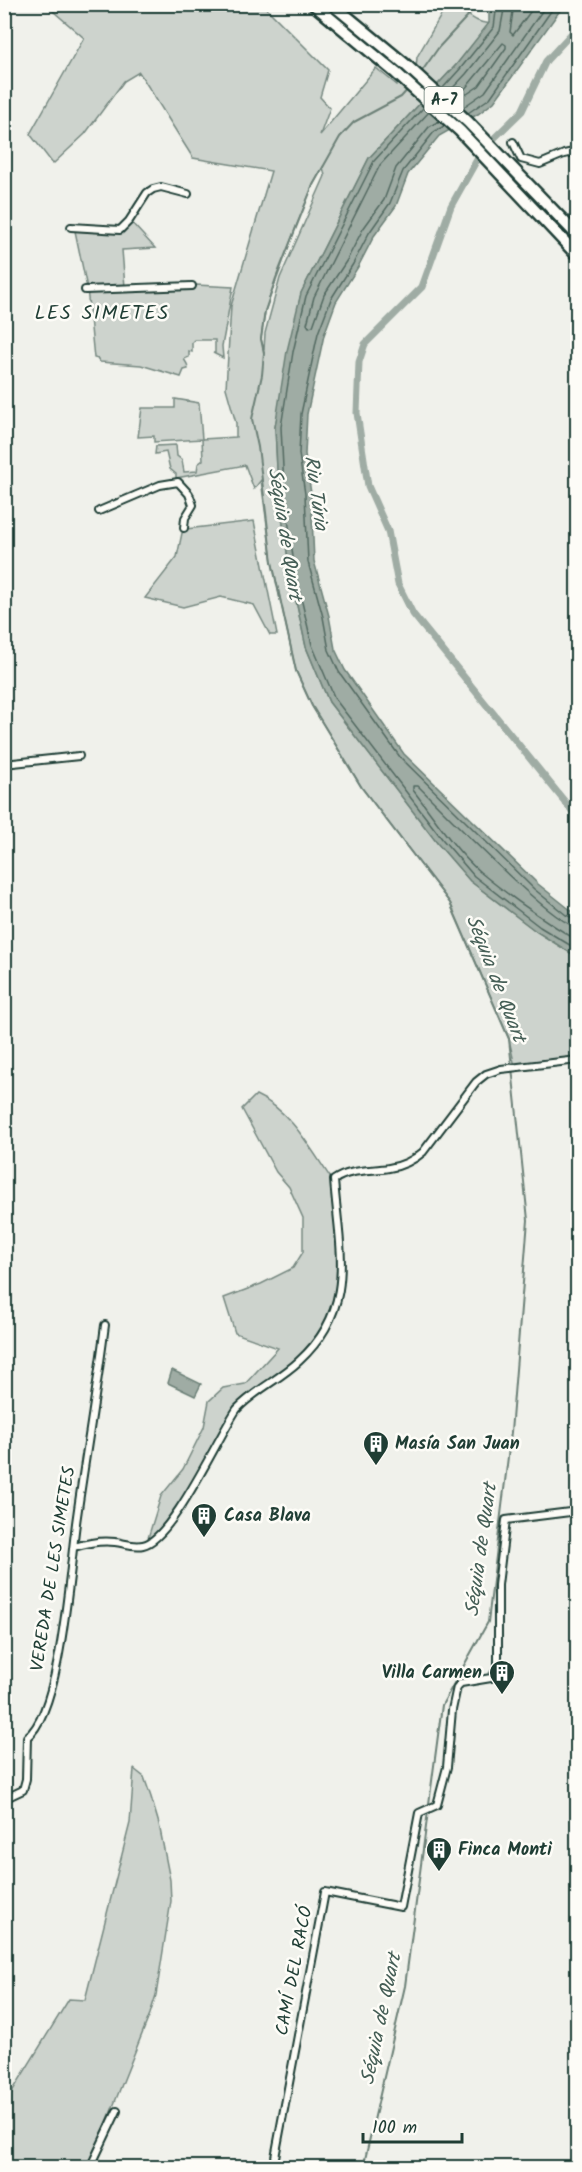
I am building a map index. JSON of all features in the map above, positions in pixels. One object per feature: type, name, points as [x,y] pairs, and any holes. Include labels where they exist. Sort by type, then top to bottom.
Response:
[{"type":"highway","name":"A-7","points":[[313,4],[347,24],[405,65],[468,122],[578,236]]},
{"type":"highway","name":"A-7","points":[[332,4],[347,24],[460,131],[578,256]]},
{"type":"street","points":[[513,142],[521,159],[540,164],[578,151]]},
{"type":"street","points":[[71,227],[120,230],[153,189],[161,187],[188,194]]},
{"type":"street","points":[[85,290],[192,286]]},
{"type":"street","points":[[99,511],[160,485],[178,482],[189,494],[193,505],[184,518],[184,528]]},
{"type":"street","points":[[4,764],[79,756]]},
{"type":"street","points":[[74,1547],[101,1541],[145,1545],[156,1538],[168,1525],[212,1455],[237,1409],[247,1399],[297,1363],[313,1347],[326,1328],[335,1308],[341,1280],[342,1263],[334,1180],[343,1173],[393,1168],[415,1159],[423,1152],[476,1082],[486,1074],[501,1069],[578,1060]]},
{"type":"street","name":"VEREDA DE LES SIMETES","points":[[4,1799],[23,1790],[26,1779],[27,1737],[34,1732],[43,1711],[62,1644],[105,1326]]},
{"type":"street","name":"CAMÍ DEL RACÓ","points":[[273,2168],[325,1892],[401,1906],[419,1813],[437,1805],[447,1767],[452,1710],[457,1687],[461,1683],[491,1678],[498,1669],[498,1585],[506,1520],[578,1511]]},
{"type":"street","points":[[90,2168],[117,2111]]},
{"type":"shaded area","points":[[46,5],[263,5],[328,70],[320,97],[330,108],[320,135],[376,68],[397,85],[416,69],[417,57],[447,5],[458,8],[478,21],[490,23],[456,65],[369,158],[301,293],[275,427],[278,489],[290,573],[306,647],[329,702],[438,844],[470,881],[537,932],[577,957],[577,1060],[515,1067],[509,1039],[450,903],[362,788],[312,706],[296,671],[272,562],[261,480],[254,489],[245,465],[176,478],[176,474],[170,469],[166,452],[155,454],[156,446],[176,445],[177,456],[182,460],[184,472],[197,471],[198,464],[203,460],[202,439],[236,437],[236,423],[226,388],[231,306],[271,171],[193,158],[139,72],[124,81],[85,134],[53,164],[30,134],[84,38]],"holes":[[[323,167],[325,176],[280,278],[265,333],[264,350],[261,339],[265,311],[297,224]]]},
{"type":"shaded area","points":[[131,222],[155,248],[122,250],[125,287],[196,285],[233,287],[222,346],[223,358],[213,353],[215,353],[215,340],[195,340],[192,343],[192,352],[189,351],[189,357],[184,359],[188,369],[184,370],[181,377],[141,365],[100,362],[94,358],[87,288],[75,231],[122,233]]},
{"type":"shaded area","points":[[175,399],[199,403],[202,439],[154,442],[154,436],[138,437],[142,408],[175,408]]},
{"type":"shaded area","points":[[254,521],[277,635],[270,635],[254,605],[221,597],[183,607],[145,598],[177,557],[182,533],[186,529]]},
{"type":"shaded area","points":[[256,1095],[279,1110],[289,1120],[334,1180],[341,1280],[326,1328],[313,1347],[237,1409],[194,1484],[156,1537],[148,1538],[161,1496],[183,1469],[204,1427],[209,1401],[223,1388],[245,1384],[278,1348],[235,1333],[224,1298],[261,1284],[293,1268],[303,1252],[303,1218],[289,1187],[276,1172],[242,1109]]},
{"type":"shaded area","points":[[134,1769],[144,1777],[151,1797],[170,1880],[171,1901],[156,1995],[150,2014],[89,2167],[5,2167],[4,2110],[10,2095],[69,1999],[85,2000],[130,1823]]},
{"type":"water","points":[[492,5],[564,5],[494,102],[439,136],[408,174],[396,206],[374,236],[336,302],[324,335],[307,414],[305,454],[311,493],[314,561],[329,616],[335,649],[345,670],[404,754],[538,884],[577,915],[577,957],[537,932],[470,881],[438,844],[329,702],[306,647],[290,573],[278,489],[275,427],[287,351],[301,293],[369,158],[456,65],[489,23],[489,12]]},
{"type":"water","points":[[172,1370],[201,1384],[195,1396],[168,1383]]},
{"type":"waterway","name":"Séquia de Quart","points":[[420,74],[439,47],[476,7],[493,11]]},
{"type":"waterway","points":[[578,31],[570,35],[546,61],[522,111],[483,149],[451,206],[422,287],[365,344],[359,362],[357,413],[368,486],[388,531],[398,584],[413,614],[578,818]]},
{"type":"waterway","name":"Séquia de Quart","points":[[363,2168],[405,1986],[442,1705],[488,1622],[511,1432],[528,1220],[509,1039],[450,903],[362,788],[312,706],[296,671],[272,562],[258,447],[252,419],[262,375],[264,353],[261,339],[265,311],[313,185],[340,137],[354,122],[401,97],[409,88]]},
{"type":"place","name":"Masía San Juan","points":[[376,1467]]},
{"type":"place","name":"Casa Blava","points":[[204,1539]]},
{"type":"place","name":"Villa Carmen","points":[[502,1696]]},
{"type":"place","name":"Finca Monti","points":[[439,1873]]},
{"type":"district","name":"LES SIMETES","points":[[102,314]]},
{"type":"water label","name":"Riu Túria","points":[[315,493]]}]
